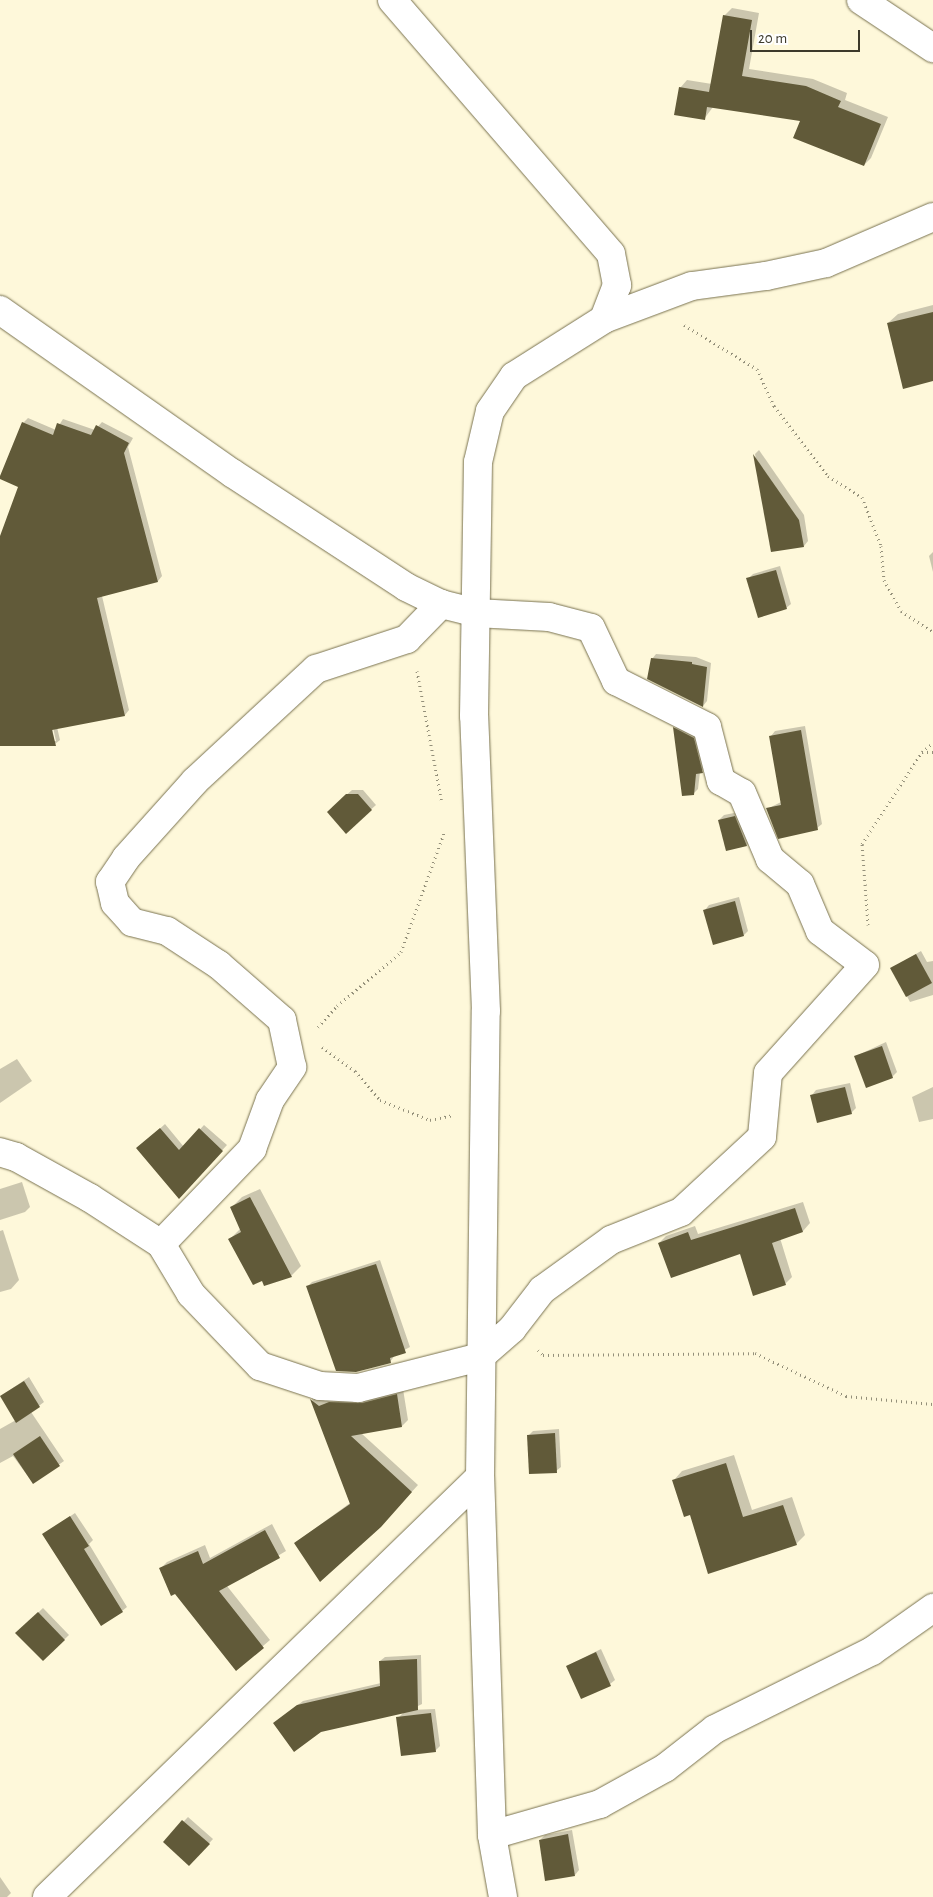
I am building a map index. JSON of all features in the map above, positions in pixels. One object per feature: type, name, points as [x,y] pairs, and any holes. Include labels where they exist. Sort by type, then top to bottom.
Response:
[{"type":"street","points":[[392,0],[611,254],[616,285],[604,319]]},
{"type":"street","points":[[861,0],[933,48]]},
{"type":"street","points":[[503,1897],[492,1835],[480,1478],[480,1357],[486,1011],[474,716],[478,462],[490,411],[514,376],[604,319],[645,302],[692,286],[766,276],[826,263],[933,217]]},
{"type":"street","points":[[0,310],[232,473],[406,587],[441,604],[476,613],[549,617],[591,628],[616,681],[707,727],[721,781],[742,792],[770,858],[800,884],[820,931],[865,965],[768,1073],[762,1137],[681,1212],[611,1240],[542,1290],[512,1329],[480,1357],[358,1388],[320,1386],[260,1366],[191,1294],[162,1244],[90,1198],[16,1157],[0,1152]]},
{"type":"street","points":[[162,1244],[252,1149],[270,1100],[292,1068],[282,1020],[218,965],[167,931],[132,922],[114,903],[110,882],[126,858],[195,780],[316,669],[407,639],[441,604]]},
{"type":"street","points":[[47,1897],[480,1478]]},
{"type":"street","points":[[492,1835],[600,1804],[665,1768],[715,1729],[872,1651],[933,1608]]},
{"type":"path","points":[[645,302],[757,368],[774,406],[828,476],[862,496],[881,546],[884,580],[901,611],[933,632]]},
{"type":"path","points":[[407,639],[420,679],[443,808]]},
{"type":"path","points":[[865,965],[869,914],[862,844],[922,752],[933,743]]},
{"type":"path","points":[[922,752],[933,752]]},
{"type":"path","points":[[309,1038],[337,1006],[401,952],[446,827]]},
{"type":"path","points":[[282,1020],[355,1071],[380,1100],[430,1120],[485,1107]]},
{"type":"path","points":[[512,1329],[544,1355],[755,1353],[846,1396],[933,1404]]},
{"type":"building","points":[[723,15],[752,20],[742,76],[806,86],[841,101],[838,107],[881,124],[864,166],[793,138],[800,121],[707,107],[705,120],[674,115],[679,87],[709,92]]},
{"type":"building","points":[[933,312],[933,381],[903,389],[887,323]]},
{"type":"building","points":[[22,422],[53,435],[57,423],[91,435],[96,425],[129,443],[124,453],[158,582],[97,598],[125,716],[52,730],[56,746],[0,746],[0,536],[18,487],[0,479],[0,476]]},
{"type":"building","points":[[753,454],[799,520],[804,547],[771,552]]},
{"type":"building","points":[[776,570],[787,609],[758,618],[746,578]]},
{"type":"building","points":[[651,658],[692,662],[692,664],[707,667],[703,707],[647,679]]},
{"type":"building","points":[[673,727],[694,738],[703,773],[696,774],[694,795],[682,796]]},
{"type":"building","points":[[801,730],[818,830],[778,839],[766,808],[781,805],[769,736]]},
{"type":"building","points":[[346,794],[358,794],[372,810],[346,834],[327,812]]},
{"type":"building","points":[[735,816],[747,846],[726,851],[718,820]]},
{"type":"building","points":[[735,901],[744,936],[713,945],[703,910]]},
{"type":"building","points":[[916,954],[932,983],[906,997],[890,968]]},
{"type":"building","points":[[882,1046],[893,1078],[866,1088],[854,1056]]},
{"type":"building","points":[[845,1087],[852,1114],[817,1123],[810,1095]]},
{"type":"building","points":[[160,1128],[179,1150],[199,1128],[223,1151],[179,1199],[136,1148]]},
{"type":"building","points":[[250,1197],[292,1277],[264,1286],[262,1281],[253,1285],[228,1239],[241,1232],[230,1207]]},
{"type":"building","points":[[795,1208],[803,1232],[772,1243],[786,1285],[753,1296],[740,1254],[671,1278],[658,1243],[688,1232],[691,1240]]},
{"type":"building","points":[[376,1264],[406,1353],[390,1358],[391,1363],[356,1372],[336,1371],[306,1286]]},
{"type":"building","points":[[24,1381],[40,1407],[16,1423],[0,1396]]},
{"type":"building","points":[[397,1394],[402,1427],[351,1436],[412,1492],[381,1527],[320,1582],[294,1543],[350,1504],[310,1399],[319,1406],[329,1402],[362,1403]]},
{"type":"building","points":[[555,1433],[557,1473],[529,1474],[527,1435]]},
{"type":"building","points":[[40,1436],[60,1466],[33,1484],[13,1454]]},
{"type":"building","points":[[726,1463],[743,1517],[783,1505],[797,1545],[708,1574],[690,1515],[684,1517],[672,1480]]},
{"type":"building","points":[[70,1516],[89,1546],[84,1549],[123,1612],[101,1626],[42,1534]]},
{"type":"building","points":[[265,1530],[280,1558],[219,1591],[264,1648],[236,1671],[175,1594],[171,1596],[159,1568],[198,1551],[203,1564]]},
{"type":"building","points":[[38,1612],[65,1640],[43,1661],[15,1633]]},
{"type":"building","points":[[596,1652],[611,1686],[581,1699],[566,1666]]},
{"type":"building","points":[[417,1659],[418,1710],[321,1732],[294,1752],[273,1723],[297,1705],[380,1686],[379,1661]]},
{"type":"building","points":[[431,1713],[436,1752],[401,1756],[396,1717]]},
{"type":"building","points":[[182,1820],[210,1844],[189,1866],[163,1842]]},
{"type":"building","points":[[568,1834],[575,1876],[545,1881],[539,1840]]}]
